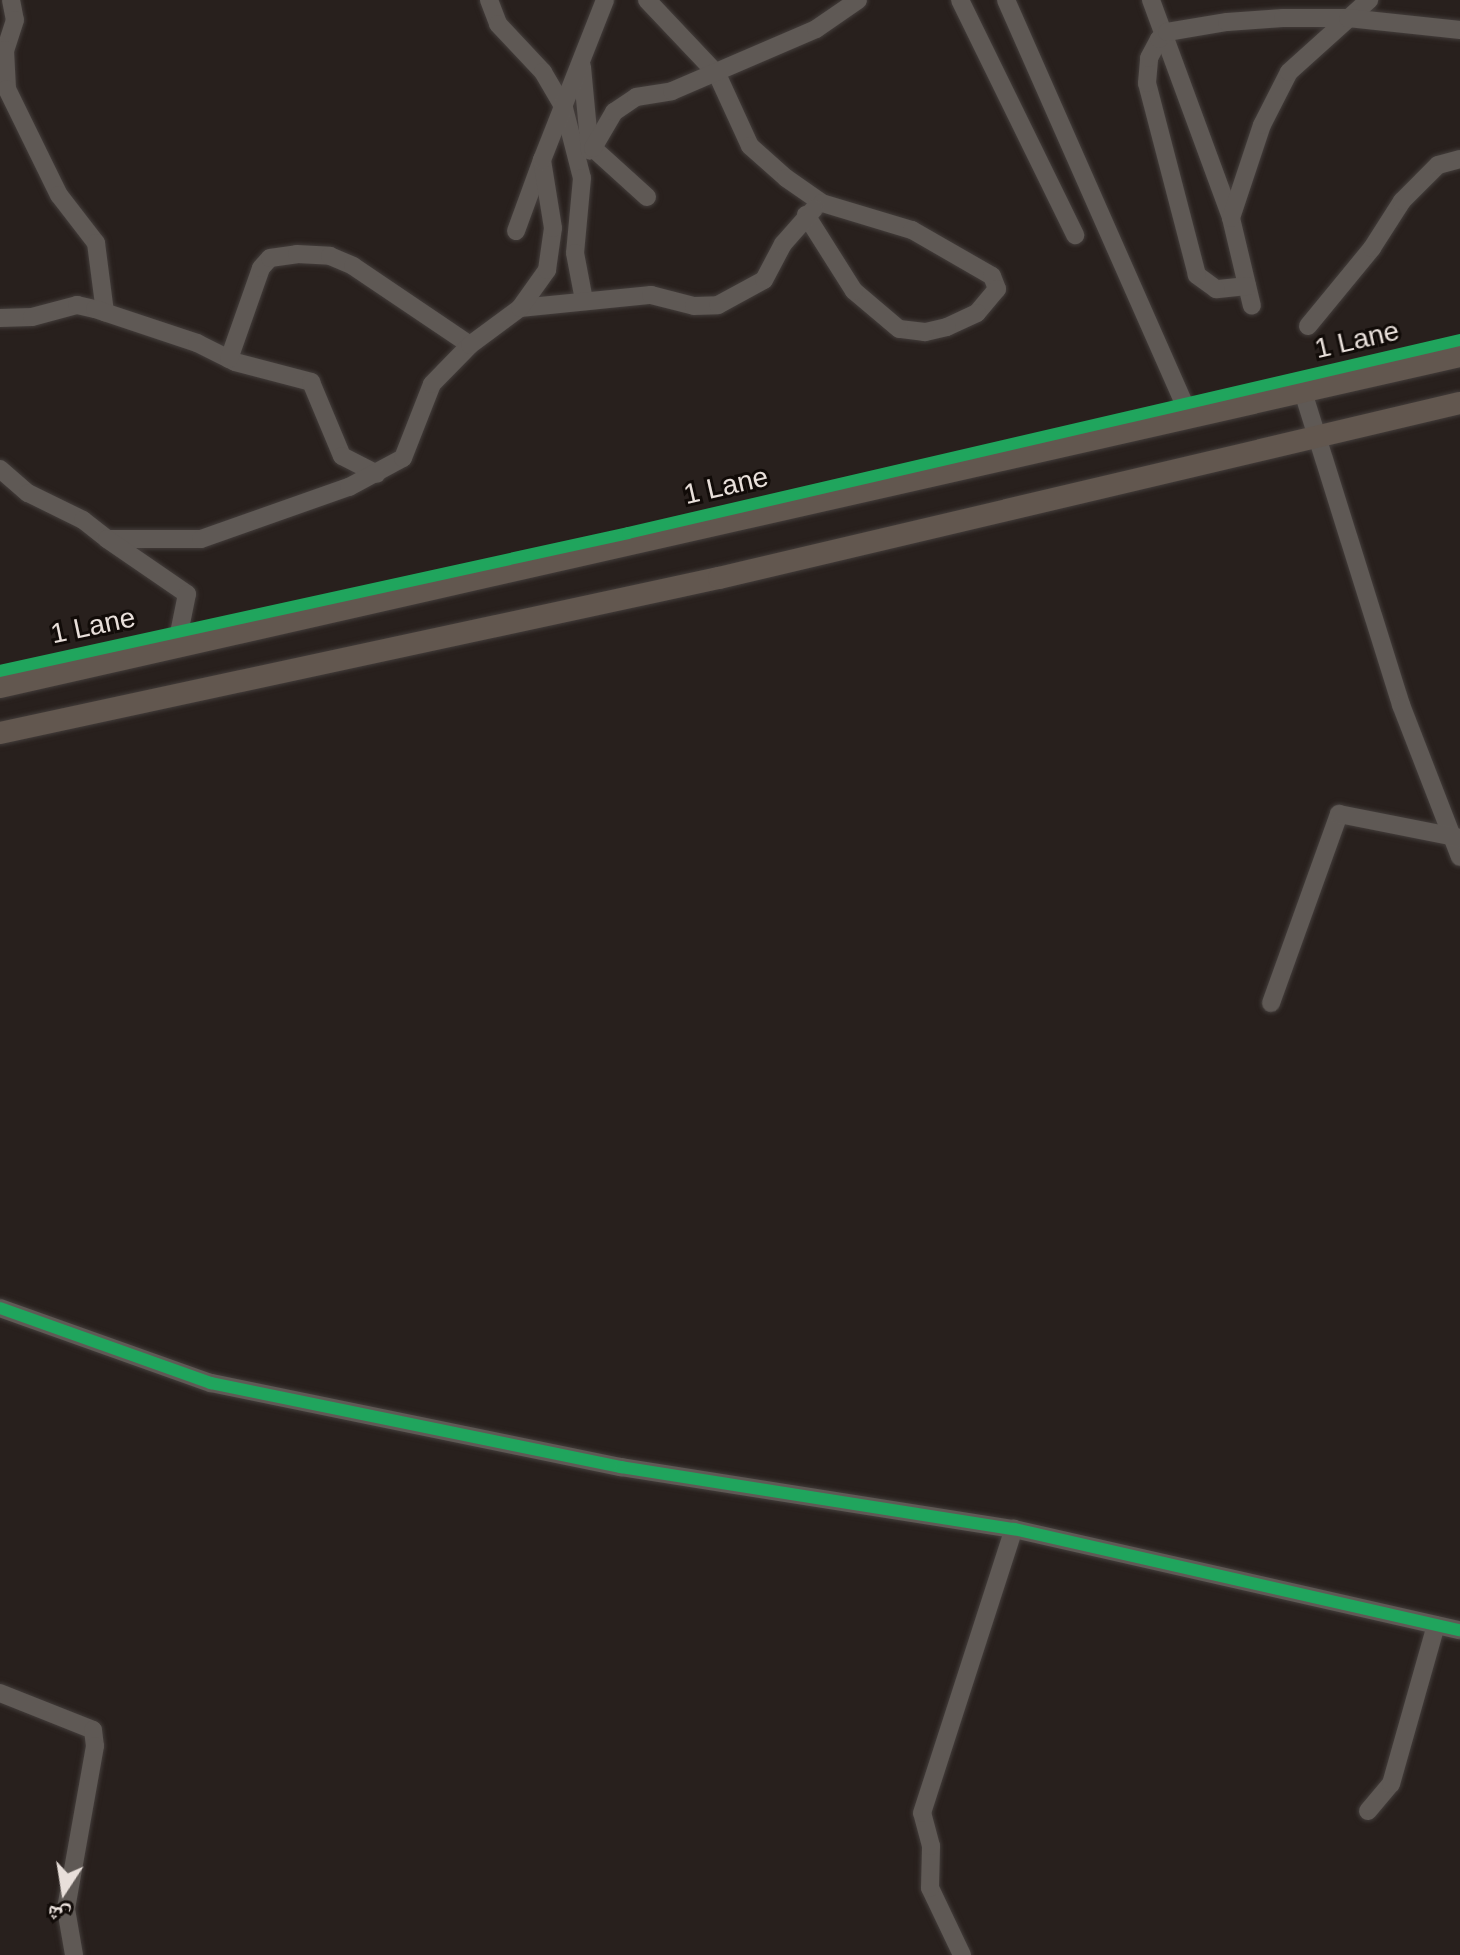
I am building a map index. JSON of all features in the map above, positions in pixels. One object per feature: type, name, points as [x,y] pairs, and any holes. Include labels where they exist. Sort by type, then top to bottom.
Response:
[{"type":"main road","points":[[0,687],[1460,356]]},
{"type":"main road","points":[[0,733],[719,578],[1460,403]]},
{"type":"street","points":[[11,0],[15,20],[4,64],[7,89],[59,195],[96,243],[105,312]]},
{"type":"street","points":[[489,0],[498,24],[543,72],[564,108],[568,137],[586,154],[647,197]]},
{"type":"street","points":[[516,231],[605,0]]},
{"type":"street","points":[[647,0],[717,74],[750,146],[822,203],[912,230],[992,276],[997,289],[977,313],[947,327],[925,332],[899,329],[848,283],[806,215]]},
{"type":"street","points":[[586,154],[614,112],[636,97],[672,91],[717,74],[816,29],[858,0]]},
{"type":"street","points":[[960,0],[1075,235]]},
{"type":"street","points":[[1006,0],[1190,417]]},
{"type":"street","points":[[1151,0],[1167,32],[1231,218],[1252,306]]},
{"type":"street","points":[[1231,218],[1262,125],[1289,72],[1369,0]]},
{"type":"street","points":[[1247,286],[1216,289],[1204,284],[1195,270],[1147,83],[1149,58],[1167,32],[1227,22],[1348,18],[1460,30]]},
{"type":"street","points":[[582,60],[586,154],[575,253],[584,300]]},
{"type":"street","points":[[1308,326],[1372,248],[1402,201],[1438,165],[1460,159]]},
{"type":"street","points":[[107,539],[201,539],[377,474],[403,458],[432,384],[470,345],[520,308],[553,255],[542,160]]},
{"type":"street","points":[[520,308],[651,295],[694,306],[718,305],[764,280],[806,215],[822,203]]},
{"type":"street","points":[[229,359],[261,268],[270,258],[292,254],[330,256],[353,266],[470,345]]},
{"type":"street","points":[[0,318],[32,317],[77,305],[105,312],[229,359],[311,382],[342,456],[377,474]]},
{"type":"street","points":[[1303,392],[1401,705],[1458,845]]},
{"type":"street","points":[[0,469],[28,493],[83,520],[187,594],[176,648]]},
{"type":"street","points":[[1271,1003],[1339,814],[1458,845]]},
{"type":"street","points":[[0,1308],[211,1383],[621,1467],[1014,1529],[1460,1630]]},
{"type":"street","points":[[962,1955],[930,1888],[931,1846],[922,1813],[1014,1529]]},
{"type":"street","points":[[1368,1811],[1391,1784],[1436,1625]]},
{"type":"street","points":[[0,1693],[93,1730],[90,1776],[66,1909],[74,1955]]},
{"type":"cycle path","name":"1 Lane","points":[[0,671],[628,533],[1460,340]]},
{"type":"cycle path","points":[[0,1308],[211,1383],[621,1467],[1014,1529],[1460,1630]]}]
